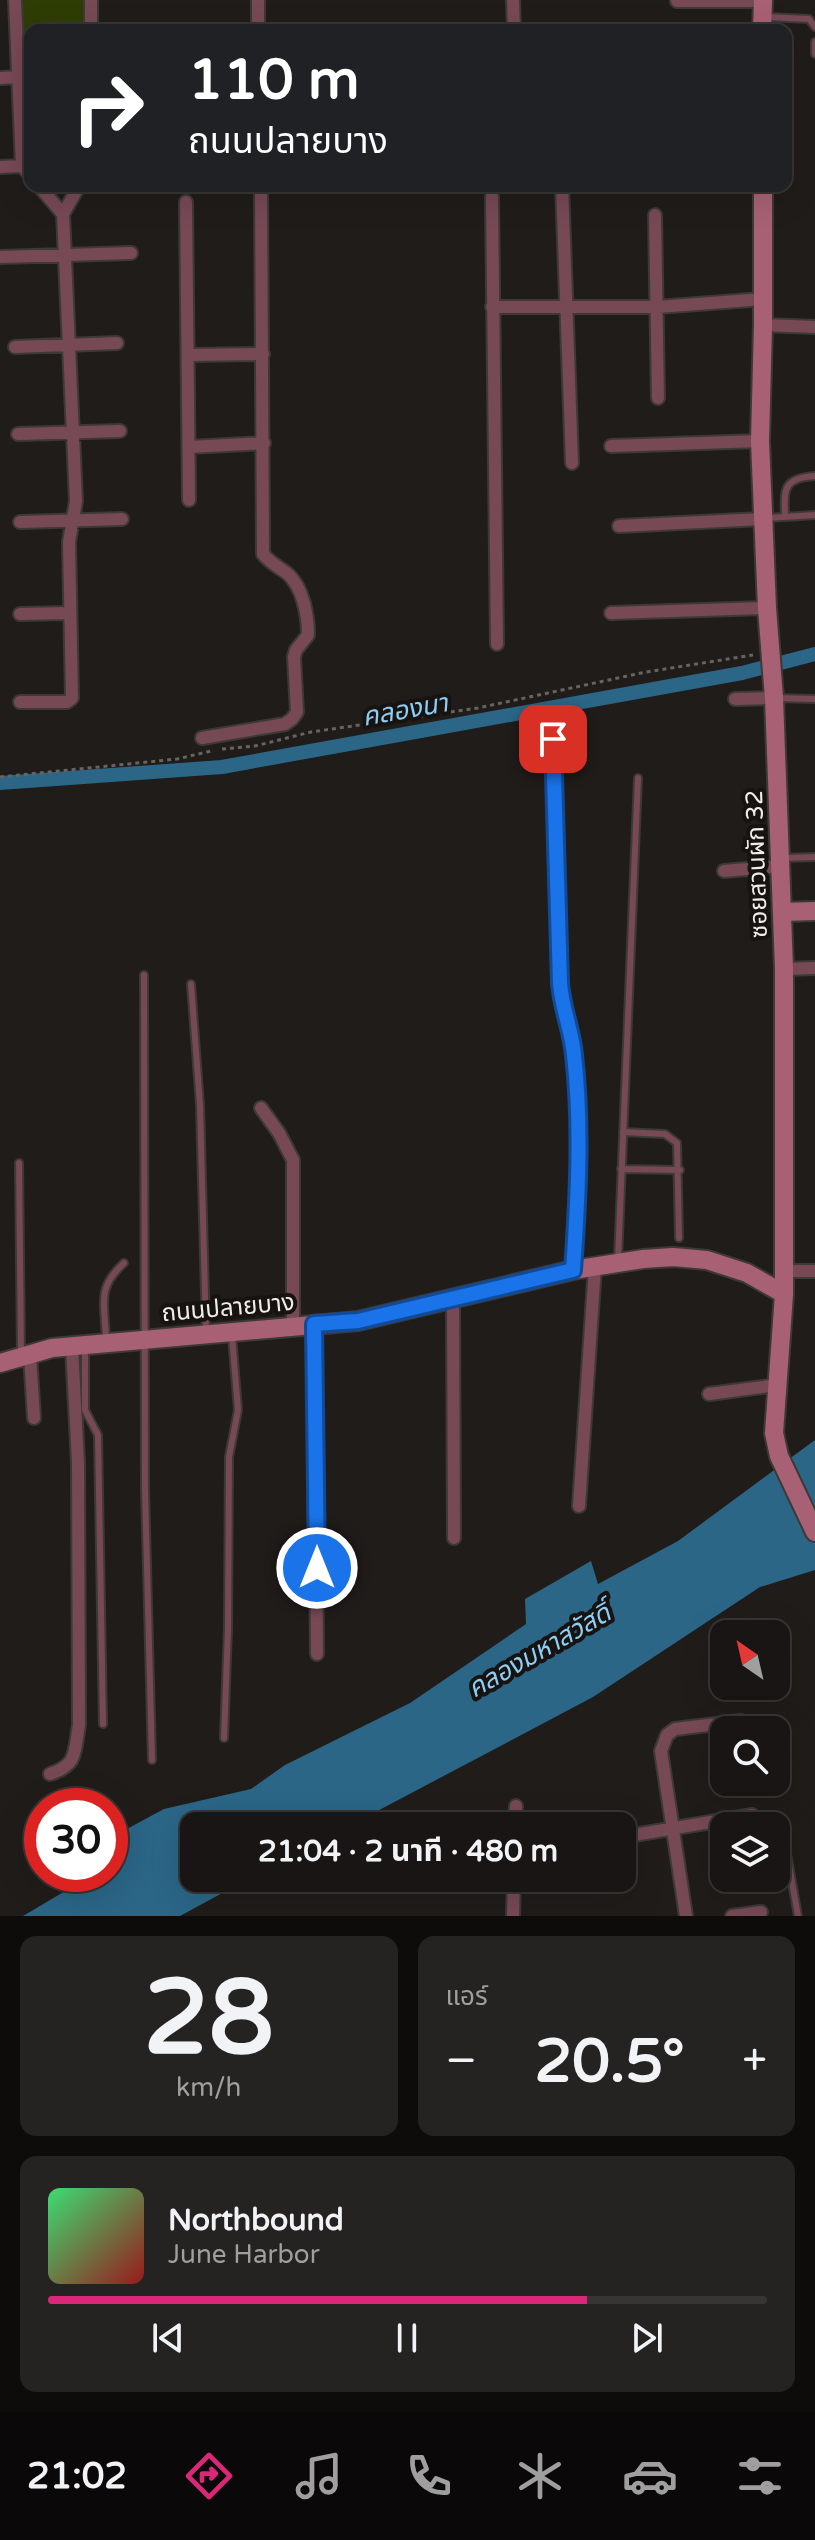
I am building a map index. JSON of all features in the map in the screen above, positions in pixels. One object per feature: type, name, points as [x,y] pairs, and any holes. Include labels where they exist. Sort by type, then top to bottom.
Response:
[{"type":"street","points":[[15,0],[24,148]]},
{"type":"street","points":[[91,0],[91,24]]},
{"type":"street","points":[[258,0],[258,24]]},
{"type":"street","points":[[513,0],[514,24]]},
{"type":"street","points":[[677,1],[763,12]]},
{"type":"street","points":[[0,78],[18,77]]},
{"type":"street","points":[[0,167],[24,171]]},
{"type":"street","points":[[44,192],[63,214]]},
{"type":"street","points":[[20,702],[70,700],[69,542],[76,501],[63,214],[76,192]]},
{"type":"street","points":[[202,738],[285,724],[292,719],[297,712],[294,657],[308,635],[308,620],[299,590],[290,576],[263,554],[261,192]]},
{"type":"street","points":[[562,192],[572,463]]},
{"type":"street","name":"ซอยสวนผัก 32","points":[[763,192],[762,519],[767,608],[766,660],[774,698],[784,969],[784,1294],[774,1433],[779,1456],[815,1532]]},
{"type":"street","points":[[492,197],[497,644]]},
{"type":"street","points":[[186,202],[189,500]]},
{"type":"street","points":[[655,215],[658,398]]},
{"type":"street","points":[[0,257],[131,253]]},
{"type":"street","points":[[492,307],[658,307],[763,299]]},
{"type":"street","points":[[763,325],[815,327]]},
{"type":"street","points":[[15,347],[117,343]]},
{"type":"street","points":[[188,355],[263,354]]},
{"type":"street","points":[[18,434],[120,431]]},
{"type":"street","points":[[611,446],[760,441]]},
{"type":"street","points":[[189,447],[264,443]]},
{"type":"street","points":[[20,522],[122,519]]},
{"type":"street","points":[[619,526],[762,519]]},
{"type":"street","points":[[611,613],[767,608]]},
{"type":"street","points":[[20,614],[70,613]]},
{"type":"street","points":[[735,699],[774,698]]},
{"type":"street","points":[[553,739],[560,983],[562,1008],[574,1052],[577,1121],[579,1185],[573,1270]]},
{"type":"street","points":[[724,871],[782,862]]},
{"type":"street","points":[[783,912],[815,911]]},
{"type":"street","points":[[784,969],[815,968]]},
{"type":"street","points":[[261,1108],[293,1160],[293,1326]]},
{"type":"street","name":"ถนนปลายบาง","points":[[0,1363],[52,1348],[358,1321],[573,1270],[673,1257],[707,1260],[747,1273],[784,1294]]},
{"type":"street","points":[[579,1506],[595,1266]]},
{"type":"street","points":[[784,1271],[815,1271]]},
{"type":"street","points":[[453,1298],[454,1538]]},
{"type":"street","points":[[314,1324],[317,1654]]},
{"type":"street","points":[[50,1774],[65,1769],[73,1761],[79,1725],[79,1346]]},
{"type":"street","points":[[25,1356],[34,1418]]},
{"type":"street","points":[[709,1394],[777,1385]]},
{"type":"street","points":[[686,1916],[661,1751],[667,1735],[675,1729],[710,1725]]},
{"type":"street","points":[[516,1806],[516,1812]]},
{"type":"street","points":[[636,1835],[710,1821]]},
{"type":"street","points":[[513,1916],[514,1892]]},
{"type":"street","points":[[732,1916],[761,1912]]},
{"type":"lane","points":[[763,12],[809,19],[815,27]]},
{"type":"lane","points":[[815,42],[815,54]]},
{"type":"lane","points":[[785,517],[784,495],[788,485],[800,477],[815,476]]},
{"type":"lane","points":[[762,519],[815,515]]},
{"type":"lane","points":[[774,698],[815,699]]},
{"type":"lane","points":[[618,1263],[638,778]]},
{"type":"lane","points":[[782,862],[815,857]]},
{"type":"lane","points":[[144,975],[144,1340],[152,1760]]},
{"type":"lane","points":[[191,984],[200,1105],[206,1334]]},
{"type":"lane","points":[[623,1132],[665,1134],[677,1143],[680,1170],[679,1238]]},
{"type":"lane","points":[[19,1163],[25,1356]]},
{"type":"lane","points":[[621,1169],[680,1170]]},
{"type":"lane","points":[[106,1343],[104,1287],[110,1276],[124,1263]]},
{"type":"lane","points":[[224,1738],[229,1457],[238,1410],[232,1332]]},
{"type":"lane","points":[[79,1346],[85,1410],[98,1435],[103,1724]]},
{"type":"lane","points":[[790,1871],[798,1916]]},
{"type":"path","points":[[0,777],[177,759],[216,750],[255,746],[311,732],[461,708],[478,708],[646,672],[766,660]]},
{"type":"green space","points":[[15,0],[91,0],[91,24],[24,24],[24,168]]},
{"type":"water","name":"คลองมหาสวัสดิ์","points":[[815,1440],[815,1570],[760,1587],[593,1697],[375,1812],[180,1812],[180,1892],[224,1892],[180,1916],[23,1916],[64,1892],[128,1892],[128,1828],[164,1809],[251,1789],[285,1765],[410,1703],[526,1624],[525,1599],[591,1561],[598,1584],[678,1541]]},
{"type":"waterway","name":"คลองนา","points":[[0,783],[222,767],[742,673],[815,654]]},
{"type":"route","points":[[317,1568],[314,1324],[358,1321],[573,1270],[579,1185],[577,1121],[574,1052],[562,1008],[560,983],[553,739]]}]
